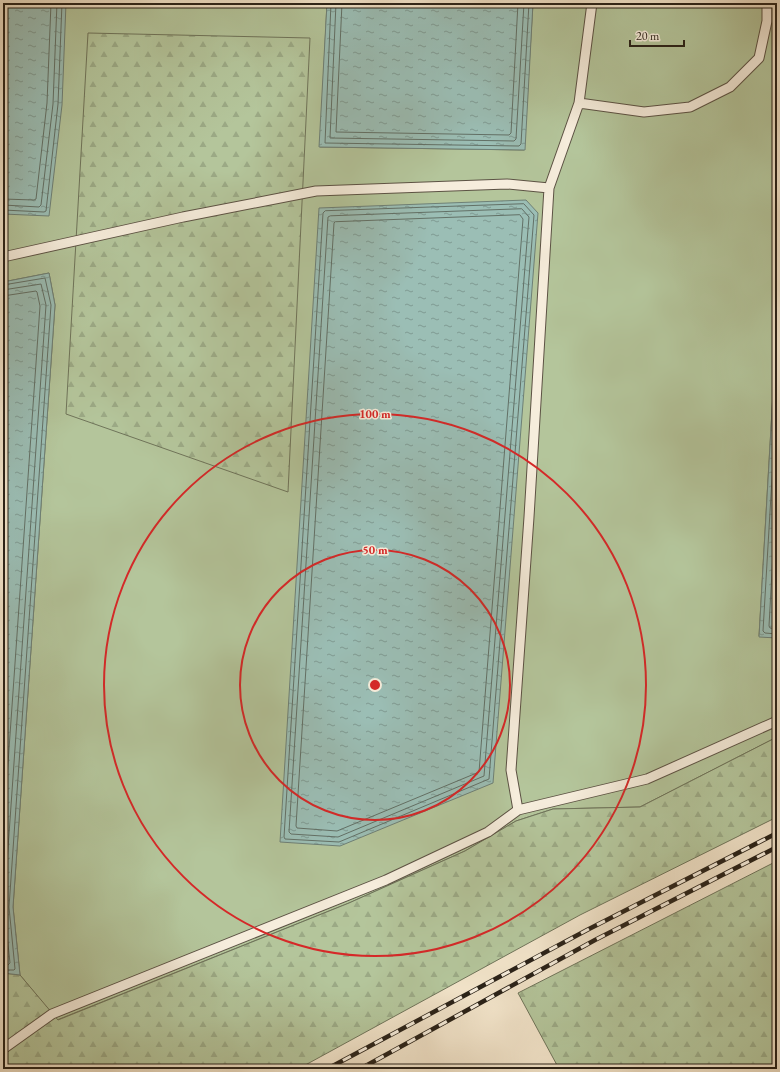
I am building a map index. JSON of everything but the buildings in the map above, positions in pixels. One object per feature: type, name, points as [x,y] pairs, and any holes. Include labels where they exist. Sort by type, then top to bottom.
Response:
[{"type":"lane","points":[[518,810],[511,770],[549,188],[579,103],[592,3]]},
{"type":"lane","points":[[579,103],[644,112],[690,107],[730,87],[759,58],[767,21],[767,3]]},
{"type":"lane","points":[[3,257],[183,217],[316,191],[507,184],[549,188]]},
{"type":"lane","points":[[3,1049],[52,1014],[386,880],[488,832],[518,810],[647,779],[777,720]]},
{"type":"green space","points":[[3,3],[327,3],[320,147],[524,150],[533,3],[777,3],[777,323],[759,636],[777,638],[777,737],[640,807],[553,809],[516,821],[465,851],[349,903],[57,1020],[20,975],[13,907],[55,305],[49,273],[3,282]]},
{"type":"green space","points":[[88,33],[310,38],[288,492],[66,414]]},
{"type":"green space","points":[[777,737],[777,817],[580,915],[298,1069],[3,1069],[3,973],[20,975],[58,1020],[349,903],[465,851],[516,821],[553,809],[640,807]]},
{"type":"green space","points":[[777,861],[777,1069],[556,1069],[558,1067],[518,993]]},
{"type":"water","points":[[3,3],[66,3],[62,105],[49,216],[3,214]]},
{"type":"water","points":[[327,3],[533,3],[525,150],[319,147]]},
{"type":"water","points":[[526,200],[538,213],[493,783],[340,846],[280,842],[319,208]]},
{"type":"water","points":[[49,273],[55,305],[13,907],[20,975],[3,973],[3,282]]},
{"type":"water","points":[[777,324],[777,638],[759,637]]},
{"type":"railway","points":[[327,1069],[587,930],[777,833]]},
{"type":"railway","points":[[360,1069],[595,940],[777,847]]}]
